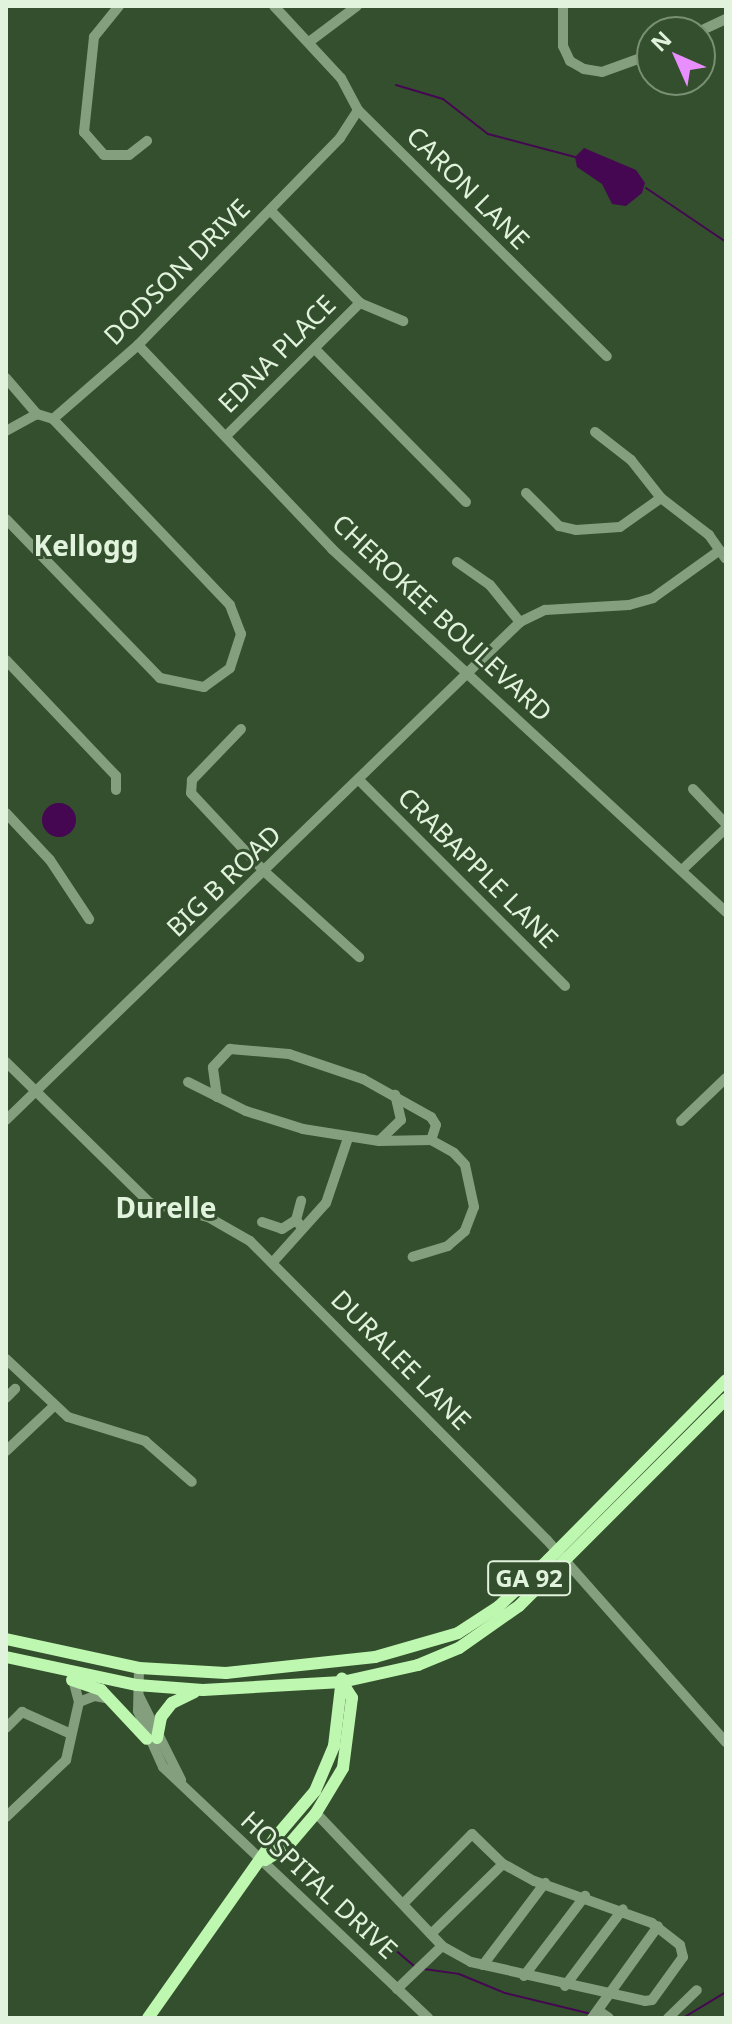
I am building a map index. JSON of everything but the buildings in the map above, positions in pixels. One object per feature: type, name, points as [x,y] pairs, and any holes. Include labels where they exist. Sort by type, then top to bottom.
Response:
[{"type":"main road","name":"GA 92","points":[[6,1657],[138,1691],[203,1690],[342,1682],[391,1674],[459,1648],[519,1606],[562,1555],[726,1380]]},
{"type":"main road","name":"GA 92","points":[[6,1639],[139,1668],[226,1673],[340,1663],[405,1650],[477,1623],[562,1555],[726,1399]]},
{"type":"main road","points":[[148,2018],[326,1772],[342,1682],[340,1663]]},
{"type":"main road","points":[[6,1665],[73,1680],[112,1699],[152,1738],[161,1717],[172,1703],[203,1690]]},
{"type":"main road","points":[[260,1863],[287,1847],[335,1785],[347,1754],[352,1698],[342,1682]]},
{"type":"street","points":[[119,6],[94,37],[84,132],[104,155],[139,152],[147,141]]},
{"type":"street","name":"CARON LANE","points":[[274,6],[341,78],[358,110],[607,356]]},
{"type":"street","points":[[309,42],[357,6]]},
{"type":"street","points":[[563,6],[563,46],[570,61],[584,69],[602,72],[636,60]]},
{"type":"street","name":"DODSON DRIVE","points":[[53,419],[138,345],[271,211],[342,136],[358,110]]},
{"type":"street","points":[[271,211],[360,303],[403,321]]},
{"type":"street","name":"EDNA PLACE","points":[[226,436],[360,303]]},
{"type":"street","name":"CHEROKEE BOULEVARD","points":[[138,345],[332,549],[683,869],[726,912]]},
{"type":"street","points":[[315,349],[466,502]]},
{"type":"street","points":[[6,378],[37,414],[53,419],[230,605],[240,623],[241,634],[230,668],[218,681],[193,688],[173,684],[144,665],[6,519]]},
{"type":"street","points":[[6,431],[37,414]]},
{"type":"street","points":[[457,562],[490,585],[520,622],[545,610],[629,605],[653,598],[723,554],[709,535],[661,498],[631,460],[595,432]]},
{"type":"street","points":[[526,493],[559,526],[576,530],[620,527],[661,498]]},
{"type":"street","name":"BIG B ROAD","points":[[6,1120],[360,781],[520,622]]},
{"type":"street","points":[[6,660],[116,776],[116,790]]},
{"type":"street","points":[[241,729],[192,780],[191,793],[265,872],[359,957]]},
{"type":"street","name":"CRABAPPLE LANE","points":[[360,781],[565,986]]},
{"type":"street","points":[[683,869],[726,826],[693,789]]},
{"type":"street","points":[[6,813],[50,860],[89,919]]},
{"type":"street","points":[[217,1097],[211,1076],[218,1058],[245,1046],[320,1062],[395,1095],[431,1117],[436,1125],[431,1140]]},
{"type":"street","name":"DURALEE LANE","points":[[6,1062],[150,1203],[228,1225],[271,1261],[562,1555],[726,1742]]},
{"type":"street","points":[[681,1121],[726,1078]]},
{"type":"street","points":[[188,1082],[275,1121],[348,1138],[431,1140],[465,1165],[474,1207],[465,1231],[448,1246],[413,1257]]},
{"type":"street","points":[[379,1141],[401,1120],[395,1095]]},
{"type":"street","points":[[271,1261],[304,1229],[333,1189],[348,1138]]},
{"type":"street","points":[[262,1222],[282,1229],[296,1220],[301,1201]]},
{"type":"street","points":[[296,1220],[304,1229]]},
{"type":"street","points":[[6,1359],[11,1368],[68,1417],[145,1441],[192,1482]]},
{"type":"street","points":[[6,1398],[15,1389]]},
{"type":"street","points":[[6,1451],[54,1406]]},
{"type":"street","name":"HOSPITAL DRIVE","points":[[139,1668],[138,1711],[163,1767],[182,1782],[260,1863],[428,2018]]},
{"type":"street","points":[[6,1817],[64,1764],[69,1733],[79,1702],[73,1680]]},
{"type":"street","points":[[79,1702],[95,1696],[112,1699]]},
{"type":"street","points":[[6,1728],[22,1712],[69,1733]]},
{"type":"street","points":[[316,1813],[442,1946],[483,1965],[607,1996],[652,2000],[684,1951],[658,1926],[623,1909],[545,1883],[503,1864],[472,1834],[403,1904]]},
{"type":"street","points":[[431,1934],[503,1864]]},
{"type":"street","points":[[483,1965],[545,1883]]},
{"type":"street","points":[[524,1976],[585,1896]]},
{"type":"street","points":[[565,1986],[623,1909]]},
{"type":"street","points":[[609,2018],[595,2014],[658,1926]]},
{"type":"street","points":[[397,1989],[442,1946]]},
{"type":"street","points":[[668,2018],[697,1990]]},
{"type":"shaded area","points":[[584,148],[636,170],[645,183],[642,193],[626,206],[612,204],[602,184],[577,167],[575,157]]},
{"type":"shaded area","points":[[59,803],[71,808],[76,820],[71,832],[59,837],[47,832],[42,820],[47,808]]},
{"type":"waterway","points":[[396,85],[443,99],[488,134],[575,157]]},
{"type":"waterway","points":[[646,188],[726,242]]},
{"type":"waterway","points":[[373,1931],[414,1966]]},
{"type":"waterway","points":[[424,1969],[459,1974],[505,1993],[591,2014]]},
{"type":"waterway","points":[[683,2018],[726,1992]]},
{"type":"district","name":"Kellogg","points":[[86,545]]},
{"type":"district","name":"Durelle","points":[[166,1207]]}]
